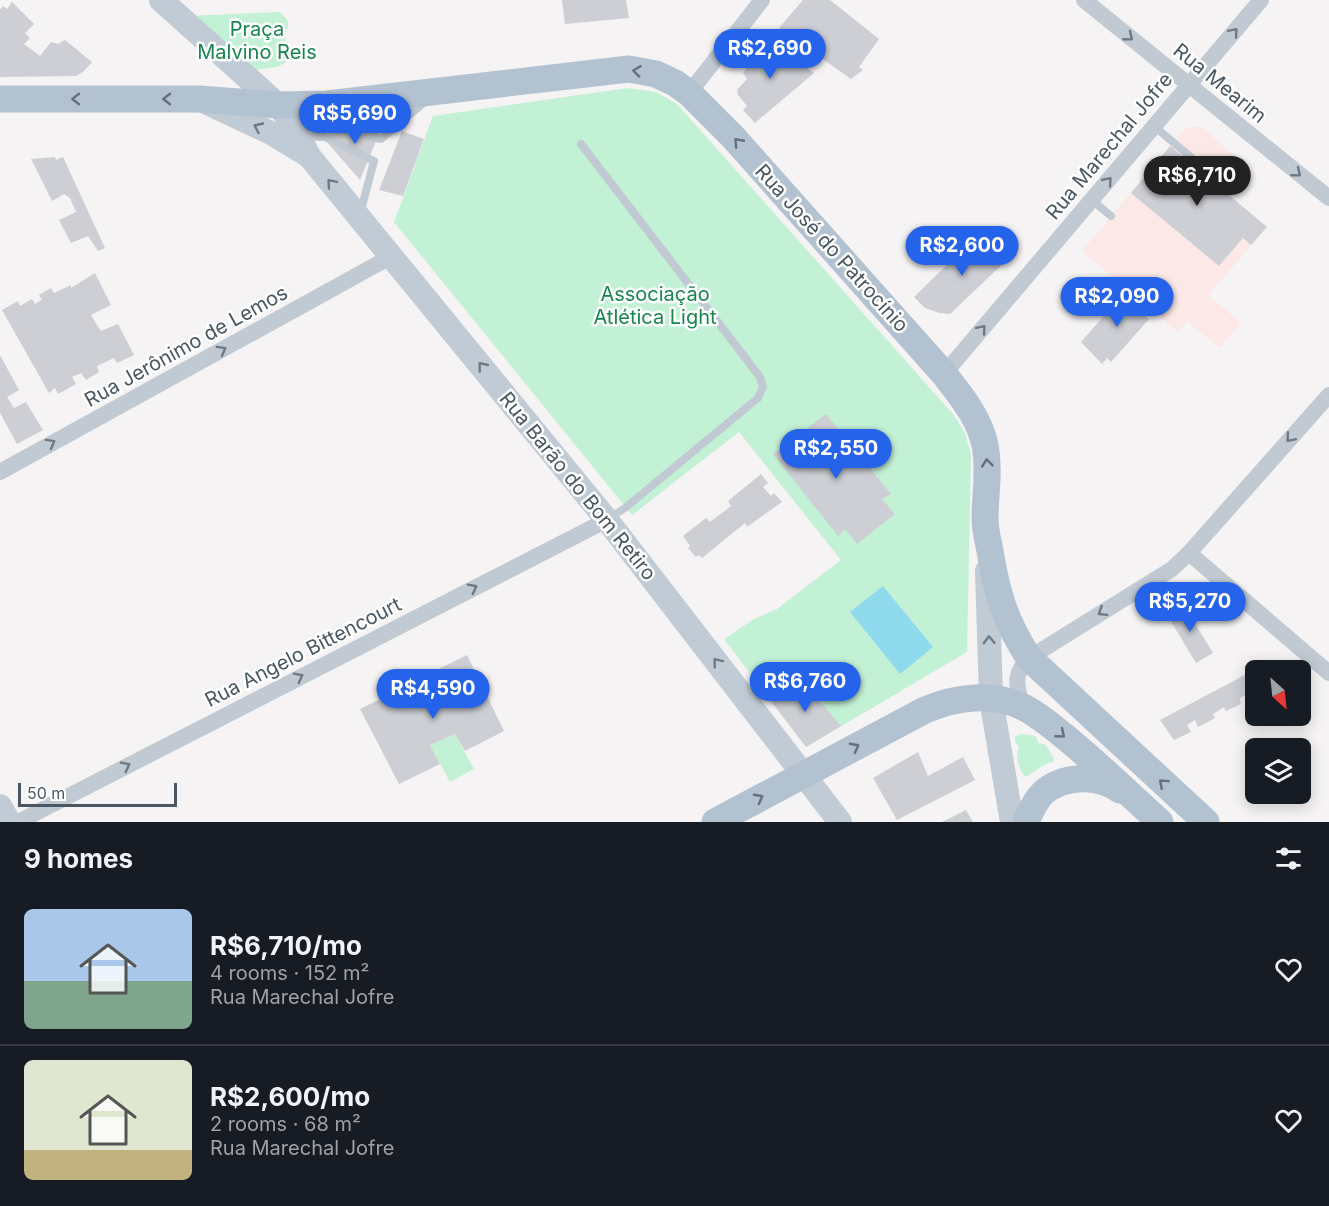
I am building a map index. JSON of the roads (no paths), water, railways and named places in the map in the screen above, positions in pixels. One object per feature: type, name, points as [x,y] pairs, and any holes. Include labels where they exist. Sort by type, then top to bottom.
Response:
[{"type":"main road","points":[[161,0],[278,105]]},
{"type":"main road","name":"Rua José do Patrocínio","points":[[278,105],[436,92],[629,69],[656,74],[689,93],[733,137],[944,374],[965,401],[978,424],[985,446],[988,476],[985,521],[992,699],[1012,822]]},
{"type":"main road","name":"Rua Barão do Bom Retiro","points":[[0,99],[199,99],[278,105],[304,146],[360,218],[607,520],[840,822]]},
{"type":"main road","name":"Rua Barão do Bom Retiro","points":[[199,99],[304,146]]},
{"type":"main road","points":[[985,521],[997,591],[1014,636],[1029,658],[1206,822]]},
{"type":"main road","points":[[715,822],[926,710],[941,703],[979,697],[1022,706],[1038,716],[1083,752],[1160,822]]},
{"type":"main road","points":[[1026,822],[1042,794],[1053,786],[1071,780],[1090,779],[1104,782],[1116,787],[1138,803]]},
{"type":"main road","points":[[0,806],[9,822]]},
{"type":"street","points":[[689,93],[762,0]]},
{"type":"street","name":"Rua Mearim","points":[[1084,0],[1329,198]]},
{"type":"street","name":"Rua Marechal Jofre","points":[[944,374],[1261,0]]},
{"type":"street","name":"Rua Jerônimo de Lemos","points":[[0,472],[392,256]]},
{"type":"street","points":[[1022,706],[1018,671],[1029,658],[1172,569],[1189,553],[1329,394]]},
{"type":"street","name":"Rua Angelo Bittencourt","points":[[18,822],[607,520]]},
{"type":"street","points":[[1189,553],[1329,673]]},
{"type":"lane","points":[[310,104],[324,126],[381,139],[436,92]]},
{"type":"lane","points":[[1154,126],[1227,188]]},
{"type":"lane","points":[[304,146],[325,137],[374,161],[360,218]]},
{"type":"lane","points":[[581,144],[760,377],[763,387],[758,398],[625,508],[607,520]]},
{"type":"lane","points":[[1092,200],[1111,216]]},
{"type":"water","points":[[883,586],[933,647],[900,674],[850,612]]},
{"type":"water","points":[[828,663],[843,683],[835,689],[829,682],[819,680],[815,674]]},
{"type":"park label","name":"Praça Malvino Reis","points":[[257,40]]},
{"type":"park label","name":"Associação Atlética Light","points":[[655,306]]}]
